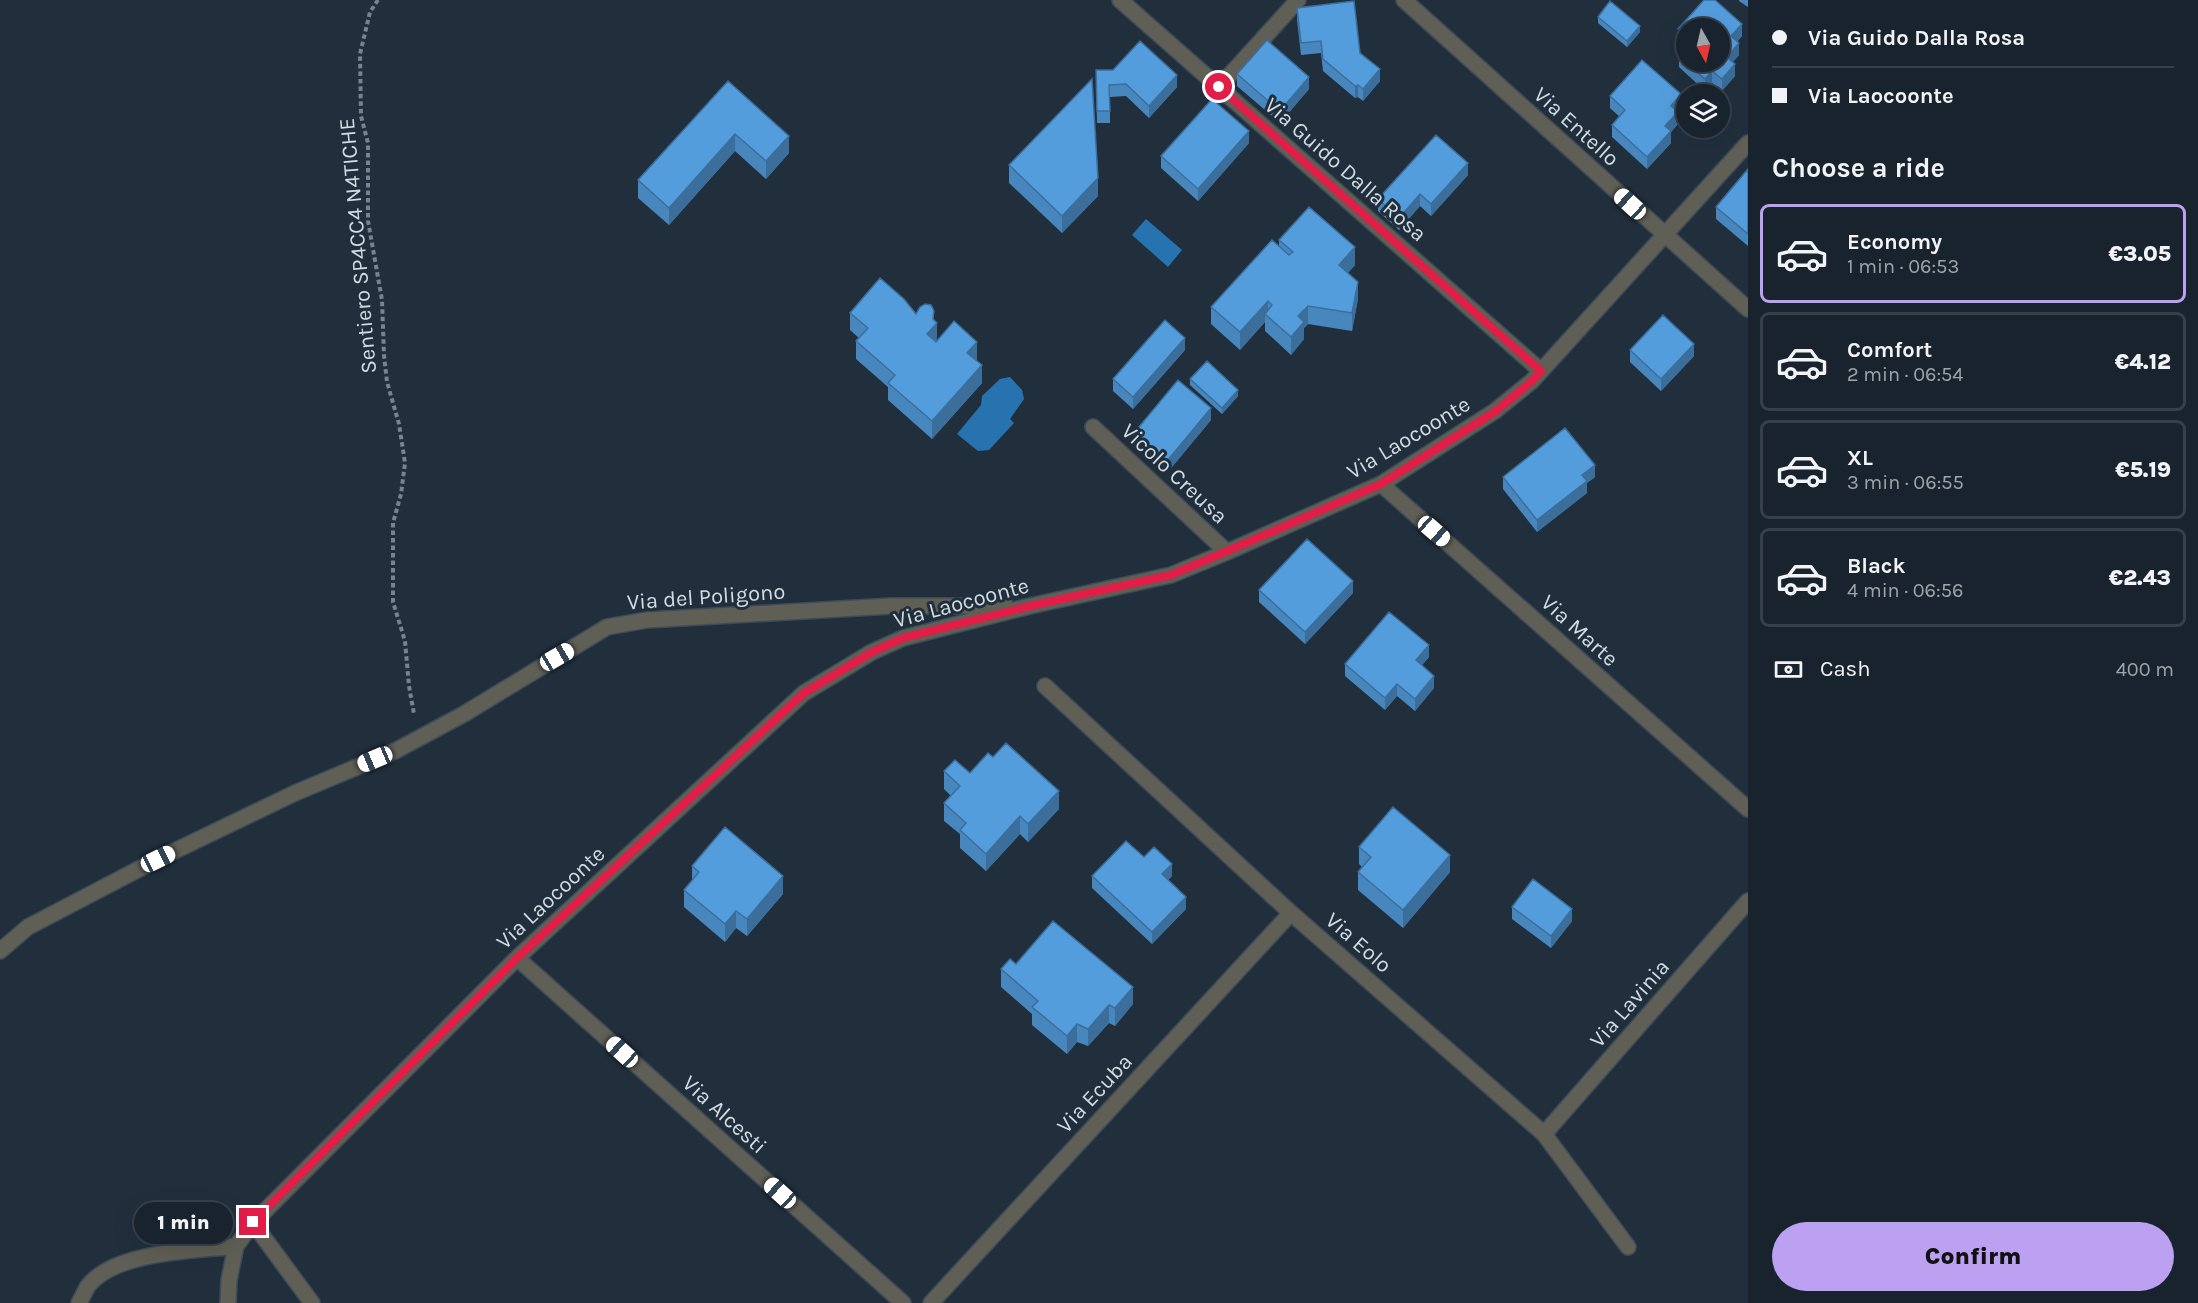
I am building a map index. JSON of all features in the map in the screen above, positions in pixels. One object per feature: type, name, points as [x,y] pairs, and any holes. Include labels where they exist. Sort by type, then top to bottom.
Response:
[{"type":"street","name":"Via Guido Dalla Rosa","points":[[1120,0],[1541,371]]},
{"type":"street","points":[[1219,87],[1298,0]]},
{"type":"street","name":"Via Entello","points":[[1404,0],[1748,309]]},
{"type":"street","name":"Via Laocoonte","points":[[236,1246],[253,1222],[517,958],[804,693],[872,652],[903,638],[1030,606],[1171,575],[1381,484],[1496,411],[1532,381],[1748,143]]},
{"type":"street","name":"Vicolo Creusa","points":[[1093,427],[1227,552]]},
{"type":"street","name":"Via Marte","points":[[1381,484],[1748,809]]},
{"type":"street","name":"Via del Poligono","points":[[0,951],[28,927],[158,859],[295,793],[395,751],[464,714],[607,627],[647,620],[891,606],[1030,606]]},
{"type":"street","name":"Via Eolo","points":[[1045,686],[1291,913],[1544,1134],[1628,1247]]},
{"type":"street","name":"Via Lavinia","points":[[1544,1134],[1748,901]]},
{"type":"street","name":"Via Ecuba","points":[[931,1303],[1291,913]]},
{"type":"street","name":"Via Alcesti","points":[[517,958],[903,1303]]},
{"type":"street","points":[[253,1222],[312,1303]]},
{"type":"street","points":[[80,1303],[89,1286],[103,1274],[111,1268],[136,1258],[236,1246],[229,1280],[228,1303]]},
{"type":"path","name":"Sentiero SP4CC4 N4TICHE","points":[[378,0],[370,12],[360,54],[361,116],[368,143],[368,221],[382,300],[386,373],[399,424],[405,463],[401,494],[393,523],[393,602],[405,641],[409,686],[419,738]]},
{"type":"water","points":[[1146,219],[1182,250],[1168,267],[1132,235]]},
{"type":"water","points":[[1010,377],[1022,390],[1024,399],[1010,419],[1014,423],[989,450],[978,451],[957,434],[981,405],[982,396],[1000,379]]},
{"type":"building","points":[[1704,0],[1715,0],[1742,24],[1731,36],[1739,43],[1730,54],[1730,18],[1688,18]]},
{"type":"building","points":[[1354,1],[1360,53],[1380,69],[1363,89],[1358,85],[1355,86],[1323,59],[1321,41],[1301,43],[1297,8]]},
{"type":"building","points":[[1610,1],[1640,26],[1627,41],[1598,17]]},
{"type":"building","points":[[1267,40],[1309,77],[1280,111],[1237,74]]},
{"type":"building","points":[[1140,41],[1177,75],[1149,106],[1126,84],[1109,85],[1110,111],[1097,111],[1096,70],[1113,70]]},
{"type":"building","points":[[1642,60],[1676,90],[1676,100],[1671,106],[1676,110],[1676,114],[1665,126],[1671,131],[1647,157],[1612,125],[1625,110],[1610,96]]},
{"type":"building","points":[[1730,60],[1735,64],[1730,70]]},
{"type":"building","points":[[1697,72],[1711,72],[1705,79]]},
{"type":"building","points":[[1713,72],[1728,72],[1722,79]]},
{"type":"building","points":[[1092,79],[1098,178],[1062,216],[1009,165]]},
{"type":"building","points":[[728,81],[789,136],[766,161],[735,134],[669,208],[638,180]]},
{"type":"building","points":[[1212,99],[1249,131],[1198,189],[1161,156]]},
{"type":"building","points":[[1436,135],[1468,163],[1431,204],[1420,194],[1399,218],[1378,199]]},
{"type":"building","points":[[1748,169],[1748,234],[1716,207]]},
{"type":"building","points":[[1309,207],[1355,247],[1339,265],[1358,282],[1352,313],[1308,306],[1298,316],[1304,322],[1291,337],[1265,314],[1272,305],[1268,301],[1240,332],[1211,307],[1272,240],[1289,255],[1293,252],[1279,240]]},
{"type":"building","points":[[880,278],[904,299],[916,314],[925,304],[931,305],[934,311],[933,319],[937,323],[927,334],[936,342],[954,321],[977,342],[967,353],[982,365],[932,421],[888,383],[895,375],[856,341],[868,328],[850,313]]},
{"type":"building","points":[[1663,315],[1694,344],[1661,379],[1630,350]]},
{"type":"building","points":[[1165,320],[1185,338],[1133,397],[1113,379]]},
{"type":"building","points":[[1207,361],[1238,390],[1222,408],[1190,379]]},
{"type":"building","points":[[1178,380],[1211,408],[1167,461],[1134,433]]},
{"type":"building","points":[[1565,428],[1595,465],[1582,475],[1587,481],[1537,520],[1503,477]]},
{"type":"building","points":[[1307,539],[1353,581],[1305,632],[1259,590]]},
{"type":"building","points":[[1389,612],[1429,645],[1416,660],[1434,676],[1415,699],[1397,684],[1385,698],[1345,664]]},
{"type":"building","points":[[1006,743],[1059,791],[1028,824],[1020,816],[986,854],[960,830],[966,823],[944,803],[960,786],[944,771],[955,760],[970,773],[988,753],[993,757]]},
{"type":"building","points":[[1393,807],[1450,855],[1403,910],[1358,872],[1371,857],[1359,847]]},
{"type":"building","points":[[725,827],[783,876],[747,919],[736,911],[725,924],[684,890],[699,872],[692,866]]},
{"type":"building","points":[[1126,841],[1144,857],[1154,847],[1172,864],[1162,874],[1186,897],[1152,932],[1092,876]]},
{"type":"building","points":[[1533,879],[1572,909],[1551,936],[1512,907]]},
{"type":"building","points":[[1053,921],[1133,987],[1115,1008],[1109,1005],[1088,1029],[1077,1024],[1067,1036],[1032,1007],[1038,1001],[1001,969],[1010,959],[1016,964]]},
{"type":"route","points":[[253,1222],[517,958],[804,693],[843,668],[903,638],[1030,606],[1171,575],[1246,543],[1381,484],[1496,411],[1541,371],[1219,87]]}]
